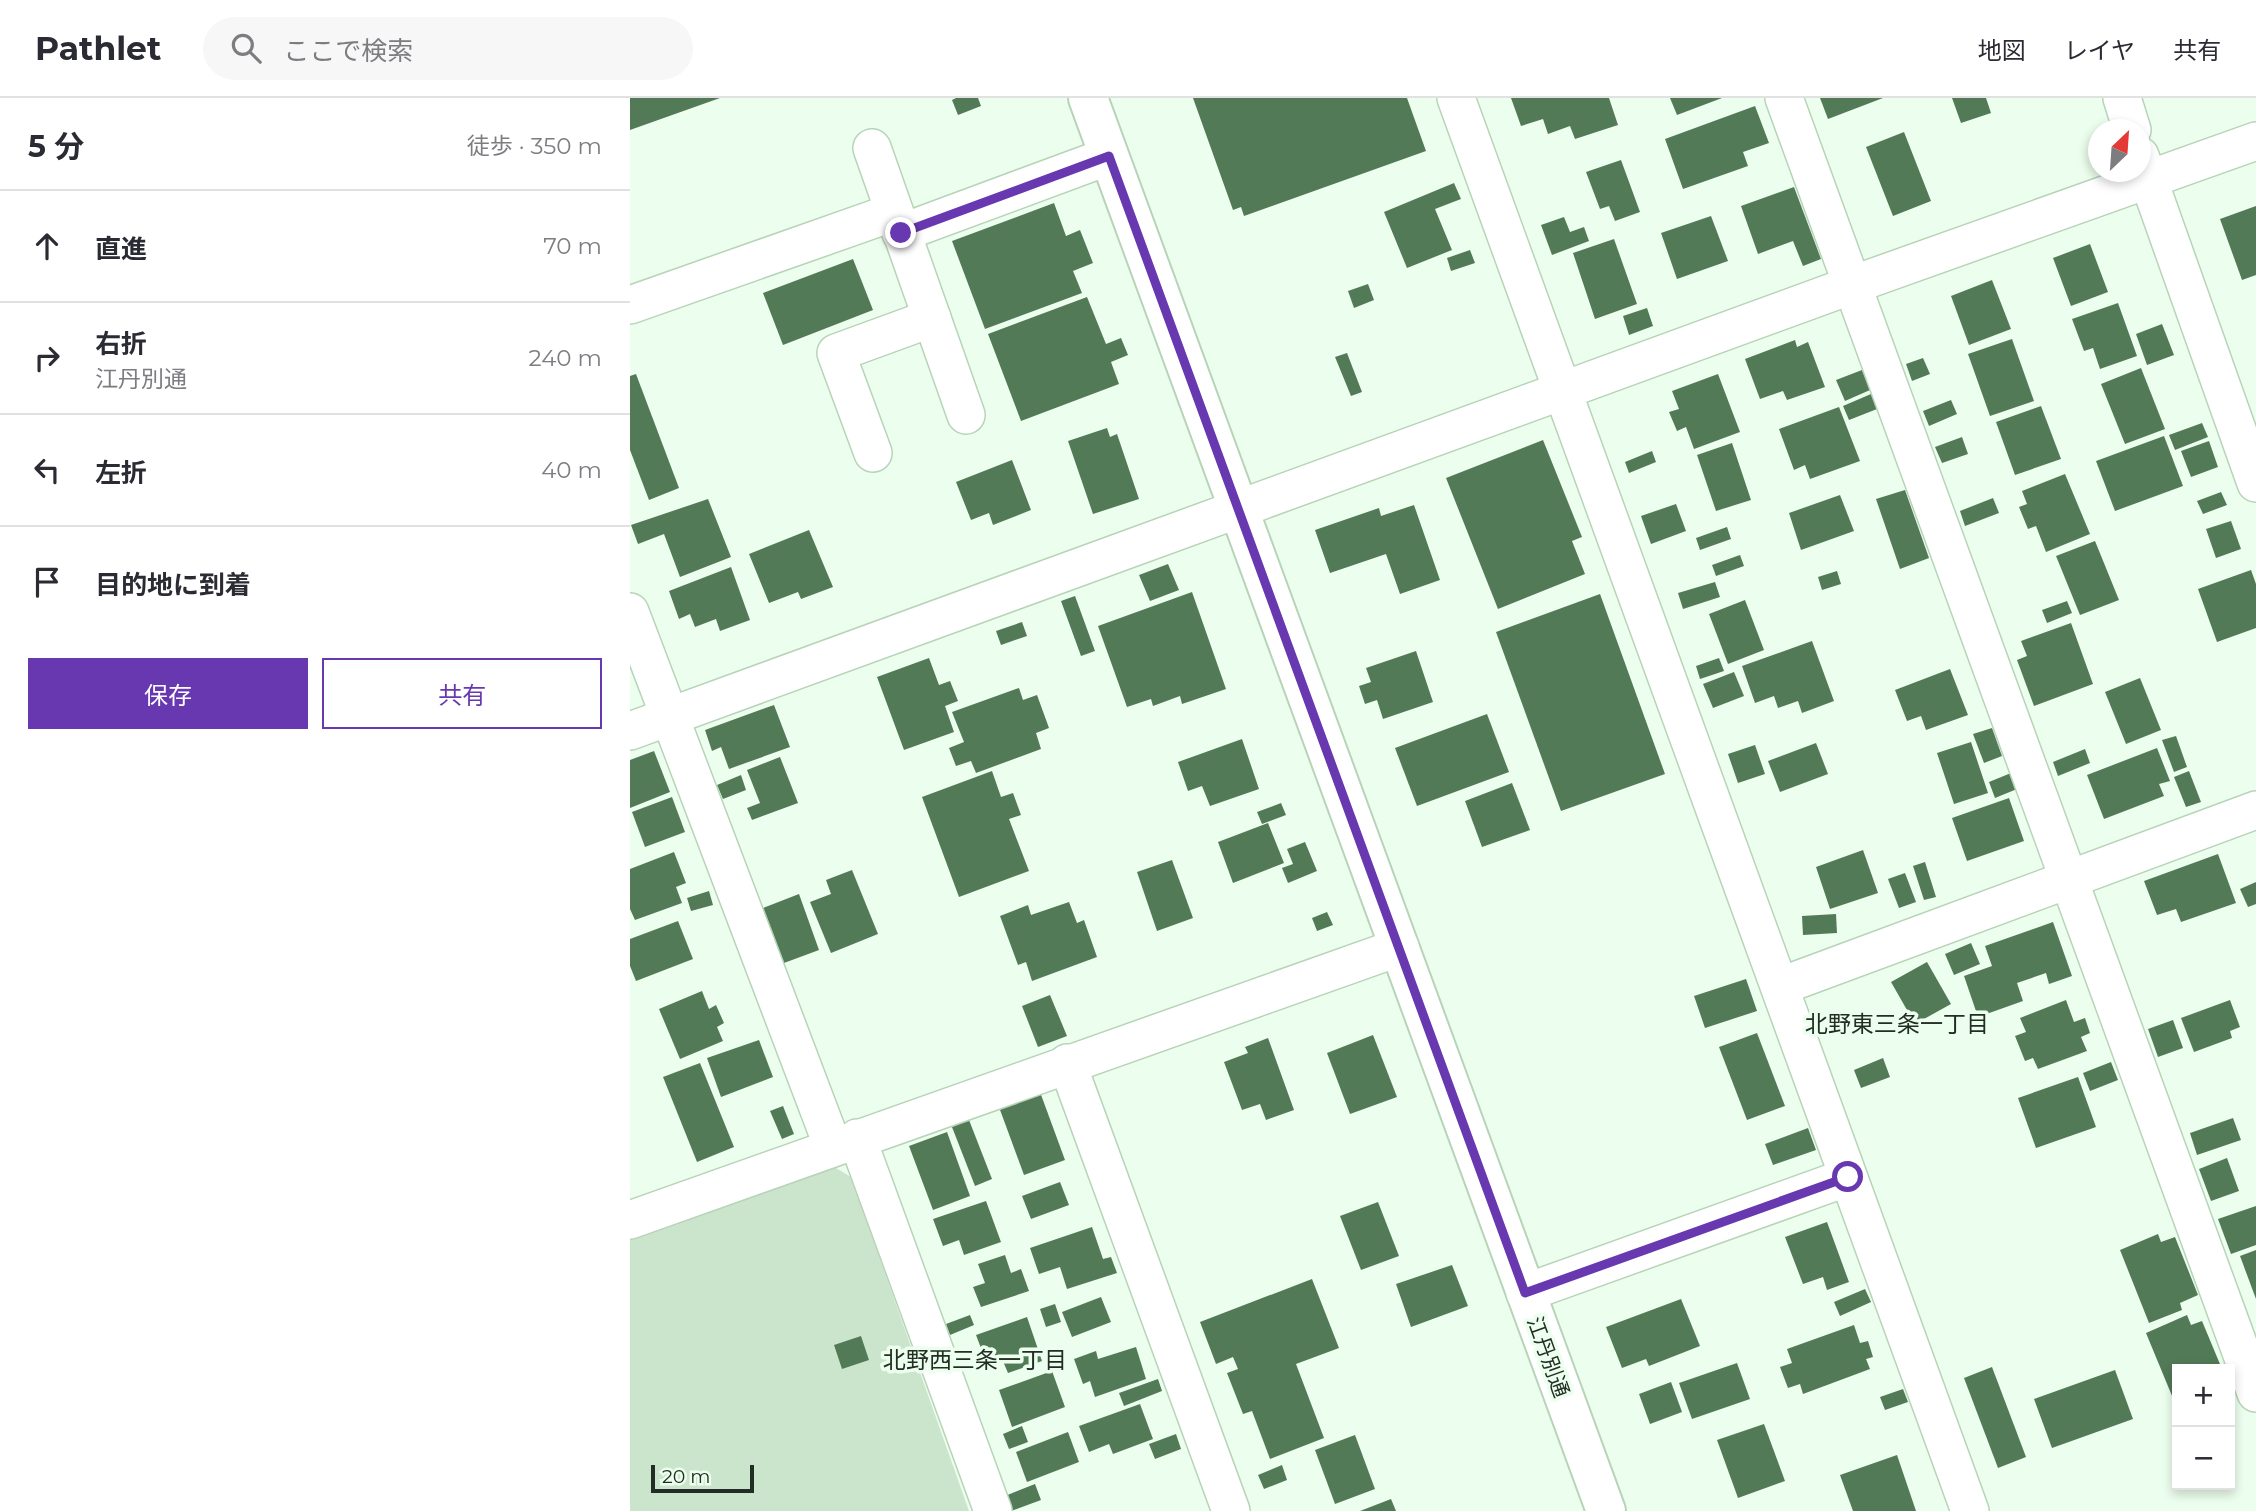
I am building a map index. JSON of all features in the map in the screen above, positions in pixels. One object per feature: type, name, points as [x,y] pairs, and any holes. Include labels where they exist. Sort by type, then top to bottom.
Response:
[{"type":"main road","name":"江丹別通","points":[[1088,98],[1606,1511]]},
{"type":"street","points":[[1456,98],[1781,986],[1969,1511]]},
{"type":"street","points":[[1784,98],[2256,1393]]},
{"type":"street","points":[[2122,98],[2129,119]]},
{"type":"street","points":[[2151,167],[2256,141]]},
{"type":"street","points":[[872,148],[966,415]]},
{"type":"street","points":[[630,305],[1109,156]]},
{"type":"street","points":[[630,731],[1562,393],[1852,285],[2110,182]]},
{"type":"street","points":[[2150,182],[2256,483]]},
{"type":"street","points":[[873,453],[836,353],[932,318]]},
{"type":"street","points":[[630,612],[668,717],[845,1142],[993,1511]]},
{"type":"street","points":[[1781,986],[2256,810]]},
{"type":"street","points":[[630,1220],[1400,947]]},
{"type":"street","points":[[1067,1063],[1231,1511]]},
{"type":"street","points":[[1525,1293],[1848,1177]]},
{"type":"green space","points":[[831,1165],[851,1177],[969,1511],[630,1511],[630,1238]]},
{"type":"building","points":[[630,98],[720,98],[630,130]]},
{"type":"building","points":[[978,98],[981,106],[958,115],[952,100]]},
{"type":"building","points":[[1193,98],[1407,98],[1426,151],[1244,216],[1241,207],[1233,210]]},
{"type":"building","points":[[1511,98],[1609,98],[1618,125],[1575,139],[1570,126],[1548,134],[1543,119],[1521,126]]},
{"type":"building","points":[[1670,98],[1722,98],[1677,115]]},
{"type":"building","points":[[1820,98],[1883,98],[1828,119]]},
{"type":"building","points":[[1952,98],[1986,98],[1991,113],[1961,123]]},
{"type":"building","points":[[1755,106],[1769,143],[1743,152],[1748,166],[1683,189],[1665,139]]},
{"type":"building","points":[[1904,132],[1931,201],[1893,216],[1866,147]]},
{"type":"building","points":[[1621,160],[1640,212],[1615,221],[1609,206],[1600,209],[1586,172]]},
{"type":"building","points":[[1454,183],[1461,199],[1435,209],[1452,250],[1407,268],[1384,212]]},
{"type":"building","points":[[1794,187],[1821,259],[1803,266],[1793,241],[1758,254],[1741,206]]},
{"type":"building","points":[[1054,203],[1066,236],[1080,230],[1093,263],[1073,271],[1082,293],[985,329],[952,241]]},
{"type":"building","points":[[2256,206],[2256,275],[2242,280],[2220,219]]},
{"type":"building","points":[[1711,216],[1728,261],[1677,279],[1661,233]]},
{"type":"building","points":[[1564,217],[1570,232],[1584,227],[1589,241],[1552,255],[1541,225]]},
{"type":"building","points":[[1614,239],[1637,304],[1595,319],[1573,253]]},
{"type":"building","points":[[2090,244],[2108,292],[2071,306],[2053,258]]},
{"type":"building","points":[[1470,250],[1475,263],[1451,271],[1447,258]]},
{"type":"building","points":[[853,259],[873,310],[783,345],[763,293]]},
{"type":"building","points":[[1992,280],[2011,329],[1969,345],[1951,296]]},
{"type":"building","points":[[1368,284],[1374,300],[1354,308],[1348,291]]},
{"type":"building","points":[[1087,297],[1106,344],[1121,338],[1128,355],[1111,362],[1119,384],[1021,421],[988,334]]},
{"type":"building","points":[[2118,303],[2137,356],[2100,369],[2093,348],[2084,351],[2072,319]]},
{"type":"building","points":[[1647,308],[1653,326],[1629,335],[1623,316]]},
{"type":"building","points":[[2162,324],[2174,355],[2147,365],[2136,334]]},
{"type":"building","points":[[2012,339],[2034,401],[1990,416],[1968,354]]},
{"type":"building","points":[[1795,340],[1797,347],[1808,342],[1825,387],[1787,400],[1783,391],[1760,399],[1745,359]]},
{"type":"building","points":[[1347,353],[1362,392],[1351,396],[1335,357]]},
{"type":"building","points":[[1923,358],[1930,374],[1912,381],[1906,364]]},
{"type":"building","points":[[2141,368],[2165,429],[2125,444],[2101,384]]},
{"type":"building","points":[[1862,370],[1870,390],[1845,401],[1836,380]]},
{"type":"building","points":[[636,374],[679,488],[649,500],[630,450],[630,376]]},
{"type":"building","points":[[1718,374],[1740,432],[1694,449],[1686,427],[1677,431],[1669,412],[1679,409],[1672,391]]},
{"type":"building","points":[[1871,394],[1877,409],[1849,420],[1843,406]]},
{"type":"building","points":[[1951,400],[1957,414],[1929,426],[1923,411]]},
{"type":"building","points":[[2041,406],[2061,459],[2015,475],[1996,422]]},
{"type":"building","points":[[1839,407],[1860,461],[1810,479],[1805,465],[1794,470],[1779,429]]},
{"type":"building","points":[[2202,423],[2208,437],[2175,450],[2169,435]]},
{"type":"building","points":[[1107,428],[1110,437],[1117,434],[1139,499],[1093,514],[1068,441]]},
{"type":"building","points":[[2164,436],[2183,486],[2115,511],[2096,461]]},
{"type":"building","points":[[1962,437],[1968,454],[1942,463],[1935,447]]},
{"type":"building","points":[[1543,440],[1582,537],[1572,541],[1585,574],[1498,609],[1446,478]]},
{"type":"building","points":[[2209,441],[2218,467],[2191,477],[2181,451]]},
{"type":"building","points":[[1732,443],[1751,500],[1716,511],[1697,455]]},
{"type":"building","points":[[1652,451],[1656,462],[1629,473],[1625,462]]},
{"type":"building","points":[[1012,460],[1031,510],[993,525],[989,513],[971,520],[956,482]]},
{"type":"building","points":[[2065,474],[2090,534],[2046,552],[2036,526],[2028,529],[2019,507],[2027,504],[2022,491]]},
{"type":"building","points":[[1905,490],[1929,558],[1900,569],[1876,499]]},
{"type":"building","points":[[2221,492],[2227,505],[2203,514],[2197,501]]},
{"type":"building","points":[[1840,495],[1854,531],[1801,550],[1789,513]]},
{"type":"building","points":[[1993,498],[1999,513],[1965,526],[1960,511]]},
{"type":"building","points":[[708,499],[731,557],[680,577],[664,534],[638,544],[631,525]]},
{"type":"building","points":[[1676,504],[1686,531],[1651,544],[1641,516]]},
{"type":"building","points":[[1414,505],[1440,580],[1400,594],[1386,554],[1330,573],[1315,530],[1379,508],[1381,516]]},
{"type":"building","points":[[2231,521],[2241,549],[2216,558],[2206,529]]},
{"type":"building","points":[[1727,527],[1731,539],[1700,550],[1696,538]]},
{"type":"building","points":[[809,530],[833,587],[801,599],[798,592],[769,603],[749,554]]},
{"type":"building","points":[[2095,541],[2119,600],[2080,615],[2056,556]]},
{"type":"building","points":[[1740,555],[1744,566],[1716,576],[1712,565]]},
{"type":"building","points":[[1168,564],[1179,590],[1150,601],[1139,575]]},
{"type":"building","points":[[731,567],[750,620],[720,631],[716,619],[695,627],[690,614],[679,619],[669,591]]},
{"type":"building","points":[[2251,570],[2256,584],[2256,628],[2217,642],[2198,589]]},
{"type":"building","points":[[1837,571],[1841,584],[1822,590],[1818,577]]},
{"type":"building","points":[[1715,582],[1720,597],[1683,609],[1678,593]]},
{"type":"building","points":[[1192,592],[1226,689],[1182,704],[1180,696],[1153,706],[1151,699],[1127,707],[1098,626]]},
{"type":"building","points":[[1600,594],[1665,774],[1561,811],[1496,632]]},
{"type":"building","points":[[1075,596],[1095,651],[1081,656],[1061,601]]},
{"type":"building","points":[[1745,600],[1764,650],[1728,664],[1709,614]]},
{"type":"building","points":[[2067,601],[2072,613],[2047,623],[2042,610]]},
{"type":"building","points":[[1022,622],[1027,636],[1001,645],[996,631]]},
{"type":"building","points":[[2071,623],[2093,684],[2034,706],[2017,660],[2027,656],[2021,641]]},
{"type":"building","points":[[1812,641],[1834,701],[1802,713],[1798,701],[1778,708],[1774,696],[1755,703],[1742,666]]},
{"type":"building","points":[[1416,651],[1433,702],[1383,719],[1377,700],[1365,704],[1359,686],[1371,682],[1366,668]]},
{"type":"building","points":[[929,658],[939,685],[950,681],[958,701],[945,706],[954,732],[904,750],[877,677]]},
{"type":"building","points":[[1719,658],[1724,671],[1700,679],[1696,666]]},
{"type":"building","points":[[1950,669],[1968,715],[1926,730],[1921,716],[1907,721],[1895,690]]},
{"type":"building","points":[[1734,672],[1744,696],[1713,708],[1703,684]]},
{"type":"building","points":[[2140,678],[2161,730],[2126,744],[2105,692]]},
{"type":"building","points":[[1019,688],[1023,700],[1037,695],[1049,728],[1036,733],[1041,749],[976,773],[971,761],[956,766],[949,748],[964,742],[952,712]]},
{"type":"building","points":[[774,705],[790,747],[729,769],[721,747],[712,751],[705,730]]},
{"type":"building","points":[[1487,714],[1509,772],[1417,806],[1395,748]]},
{"type":"building","points":[[1992,728],[2002,756],[1984,763],[1973,734]]},
{"type":"building","points":[[2176,736],[2187,767],[2174,772],[2162,740]]},
{"type":"building","points":[[1242,739],[1259,789],[1210,806],[1202,786],[1188,791],[1178,762]]},
{"type":"building","points":[[1971,742],[1988,793],[1954,804],[1937,753]]},
{"type":"building","points":[[1816,743],[1828,774],[1780,792],[1768,761]]},
{"type":"building","points":[[1755,745],[1765,774],[1738,783],[1728,754]]},
{"type":"building","points":[[2157,748],[2170,781],[2159,784],[2164,796],[2104,819],[2087,775]]},
{"type":"building","points":[[2085,749],[2090,763],[2058,776],[2053,762]]},
{"type":"building","points":[[654,751],[670,792],[630,808],[630,760]]},
{"type":"building","points":[[780,757],[798,803],[752,820],[747,808],[760,803],[747,770]]},
{"type":"building","points":[[992,771],[1001,797],[1013,793],[1021,815],[1009,819],[1029,871],[959,897],[922,797]]},
{"type":"building","points":[[2189,771],[2201,802],[2186,807],[2174,777]]},
{"type":"building","points":[[2011,773],[2017,789],[1995,798],[1989,782]]},
{"type":"building","points":[[741,775],[746,790],[723,799],[717,785]]},
{"type":"building","points":[[1512,783],[1530,830],[1482,847],[1465,801]]},
{"type":"building","points":[[672,797],[685,832],[645,847],[632,812]]},
{"type":"building","points":[[2009,798],[2024,841],[1967,861],[1952,818]]},
{"type":"building","points":[[1281,803],[1286,815],[1262,824],[1257,812]]},
{"type":"building","points":[[1268,823],[1284,863],[1233,883],[1218,842]]},
{"type":"building","points":[[1305,842],[1317,871],[1288,883],[1282,868],[1293,864],[1287,849]]},
{"type":"building","points":[[1863,850],[1878,893],[1830,909],[1816,867]]},
{"type":"building","points":[[674,852],[686,883],[676,887],[682,903],[635,920],[630,909],[630,869]]},
{"type":"building","points":[[2218,854],[2236,903],[2181,922],[2176,909],[2157,915],[2144,881]]},
{"type":"building","points":[[1172,860],[1193,918],[1157,931],[1137,872]]},
{"type":"building","points":[[1925,862],[1936,897],[1924,900],[1913,866]]},
{"type":"building","points":[[852,870],[878,934],[831,953],[810,902],[831,894],[826,880]]},
{"type":"building","points":[[1905,873],[1916,902],[1899,908],[1888,879]]},
{"type":"building","points":[[2256,882],[2256,904],[2248,907],[2240,889]]},
{"type":"building","points":[[709,891],[713,905],[691,911],[687,898]]},
{"type":"building","points":[[799,894],[819,950],[784,963],[763,908]]},
{"type":"building","points":[[1069,902],[1077,923],[1084,920],[1097,957],[1032,981],[1026,962],[1018,965],[1000,916],[1028,905],[1031,915]]},
{"type":"building","points":[[1327,912],[1333,925],[1317,931],[1312,918]]},
{"type":"building","points":[[1836,914],[1837,933],[1803,935],[1802,916]]},
{"type":"building","points":[[678,921],[693,959],[636,981],[630,966],[630,939]]},
{"type":"building","points":[[2053,922],[2072,976],[2049,984],[2046,973],[2017,983],[2023,1001],[1978,1017],[1964,976],[1992,966],[1985,946]]},
{"type":"building","points":[[1971,943],[1980,964],[1954,975],[1945,954]]},
{"type":"building","points":[[1927,962],[1951,1004],[1915,1024],[1891,982]]},
{"type":"building","points":[[1746,979],[1757,1011],[1705,1028],[1694,996]]},
{"type":"building","points":[[702,991],[709,1009],[716,1005],[724,1023],[717,1027],[723,1041],[680,1059],[659,1009]]},
{"type":"building","points":[[1050,995],[1067,1036],[1038,1047],[1022,1006]]},
{"type":"building","points":[[2066,1000],[2074,1022],[2085,1018],[2090,1033],[2081,1037],[2087,1051],[2038,1069],[2033,1058],[2025,1061],[2015,1036],[2026,1032],[2020,1018]]},
{"type":"building","points":[[2230,1000],[2240,1027],[2230,1031],[2232,1038],[2194,1052],[2181,1018]]},
{"type":"building","points":[[2173,1020],[2183,1048],[2158,1057],[2148,1029]]},
{"type":"building","points":[[1757,1033],[1785,1106],[1747,1120],[1719,1047]]},
{"type":"building","points":[[1373,1035],[1397,1097],[1350,1114],[1327,1053]]},
{"type":"building","points":[[1268,1038],[1294,1110],[1266,1120],[1260,1104],[1242,1110],[1224,1062],[1248,1053],[1245,1047]]},
{"type":"building","points":[[759,1040],[773,1077],[721,1097],[707,1058]]},
{"type":"building","points":[[1883,1058],[1890,1077],[1861,1088],[1854,1070]]},
{"type":"building","points":[[2111,1062],[2118,1080],[2090,1091],[2083,1073]]},
{"type":"building","points":[[700,1063],[734,1147],[697,1162],[663,1077]]},
{"type":"building","points":[[2078,1077],[2096,1127],[2036,1148],[2018,1098]]},
{"type":"building","points":[[1040,1092],[1065,1160],[1024,1175],[999,1107]]},
{"type":"building","points":[[783,1106],[794,1134],[782,1139],[770,1111]]},
{"type":"building","points":[[2233,1118],[2241,1140],[2197,1155],[2190,1133]]},
{"type":"building","points":[[969,1120],[992,1179],[975,1186],[952,1127]]},
{"type":"building","points":[[1808,1128],[1816,1150],[1773,1165],[1765,1144]]},
{"type":"building","points":[[947,1132],[970,1196],[933,1210],[909,1146]]},
{"type":"building","points":[[2227,1158],[2239,1191],[2211,1201],[2199,1169]]},
{"type":"building","points":[[1060,1182],[1069,1205],[1031,1219],[1022,1196]]},
{"type":"building","points":[[986,1201],[1001,1242],[964,1255],[959,1240],[943,1246],[933,1219]]},
{"type":"building","points":[[1378,1202],[1399,1256],[1361,1270],[1340,1216]]},
{"type":"building","points":[[2256,1206],[2256,1245],[2231,1254],[2218,1219]]},
{"type":"building","points":[[1827,1222],[1849,1282],[1827,1290],[1823,1277],[1803,1284],[1785,1237]]},
{"type":"building","points":[[1092,1227],[1103,1259],[1111,1257],[1117,1273],[1067,1289],[1060,1267],[1039,1274],[1030,1248]]},
{"type":"building","points":[[2158,1234],[2161,1242],[2175,1237],[2198,1295],[2180,1303],[2182,1310],[2149,1323],[2120,1250]]},
{"type":"building","points":[[2256,1250],[2256,1299],[2240,1256]]},
{"type":"building","points":[[1005,1255],[1011,1273],[1021,1269],[1029,1291],[981,1307],[973,1287],[985,1283],[978,1264]]},
{"type":"building","points":[[1452,1265],[1468,1306],[1411,1327],[1396,1284]]},
{"type":"building","points":[[1312,1279],[1339,1348],[1296,1364],[1324,1438],[1270,1459],[1252,1411],[1243,1414],[1227,1373],[1238,1369],[1233,1357],[1216,1364],[1200,1322]]},
{"type":"building","points":[[1865,1289],[1871,1302],[1840,1316],[1834,1302]]},
{"type":"building","points":[[1101,1297],[1111,1322],[1072,1337],[1062,1312]]},
{"type":"building","points":[[1681,1299],[1700,1346],[1649,1366],[1646,1359],[1622,1368],[1606,1327]]},
{"type":"building","points":[[1055,1304],[1061,1322],[1046,1327],[1040,1309]]},
{"type":"building","points":[[970,1315],[974,1325],[950,1335],[946,1324]]},
{"type":"building","points":[[2187,1315],[2191,1325],[2202,1321],[2220,1364],[2172,1364],[2172,1396],[2146,1333]]},
{"type":"building","points":[[1027,1317],[1042,1361],[1008,1373],[1002,1359],[987,1364],[976,1335]]},
{"type":"building","points":[[1854,1325],[1860,1343],[1868,1341],[1873,1357],[1866,1359],[1870,1369],[1803,1394],[1800,1384],[1788,1388],[1780,1367],[1792,1363],[1787,1349]]},
{"type":"building","points":[[861,1336],[869,1360],[842,1369],[834,1345]]},
{"type":"building","points":[[1136,1347],[1146,1379],[1095,1397],[1090,1381],[1083,1384],[1074,1359],[1096,1351],[1098,1359]]},
{"type":"building","points":[[1737,1363],[1750,1399],[1692,1419],[1679,1383]]},
{"type":"building","points":[[1992,1367],[2026,1457],[1998,1468],[1964,1378]]},
{"type":"building","points":[[2115,1370],[2133,1419],[2052,1448],[2034,1399]]},
{"type":"building","points":[[1052,1371],[1065,1407],[1012,1427],[999,1390]]},
{"type":"building","points":[[1158,1379],[1162,1391],[1124,1406],[1119,1393]]},
{"type":"building","points":[[1671,1382],[1682,1412],[1650,1424],[1639,1394]]},
{"type":"building","points":[[1903,1389],[1908,1402],[1885,1410],[1880,1397]]},
{"type":"building","points":[[1140,1404],[1153,1439],[1113,1454],[1109,1444],[1089,1452],[1079,1426]]},
{"type":"building","points":[[1764,1424],[1785,1481],[1738,1498],[1717,1440]]},
{"type":"building","points":[[1022,1426],[1028,1442],[1009,1449],[1003,1434]]},
{"type":"building","points":[[1068,1432],[1079,1462],[1027,1482],[1016,1452]]},
{"type":"building","points":[[1176,1434],[1181,1449],[1155,1459],[1149,1444]]},
{"type":"building","points":[[1355,1435],[1375,1489],[1335,1504],[1315,1450]]},
{"type":"building","points":[[1897,1455],[1916,1511],[1853,1511],[1840,1475]]},
{"type":"building","points":[[1282,1465],[1287,1480],[1264,1489],[1258,1475]]},
{"type":"building","points":[[1035,1484],[1041,1500],[1011,1511],[1005,1496]]},
{"type":"building","points":[[1391,1499],[1396,1511],[1360,1511]]},
{"type":"district","name":"北野東三条一丁目","points":[[1897,1024]]},
{"type":"district","name":"北野西三条一丁目","points":[[975,1360]]},
{"type":"route","points":[[901,233],[1109,156],[1525,1293],[1848,1177]]}]
